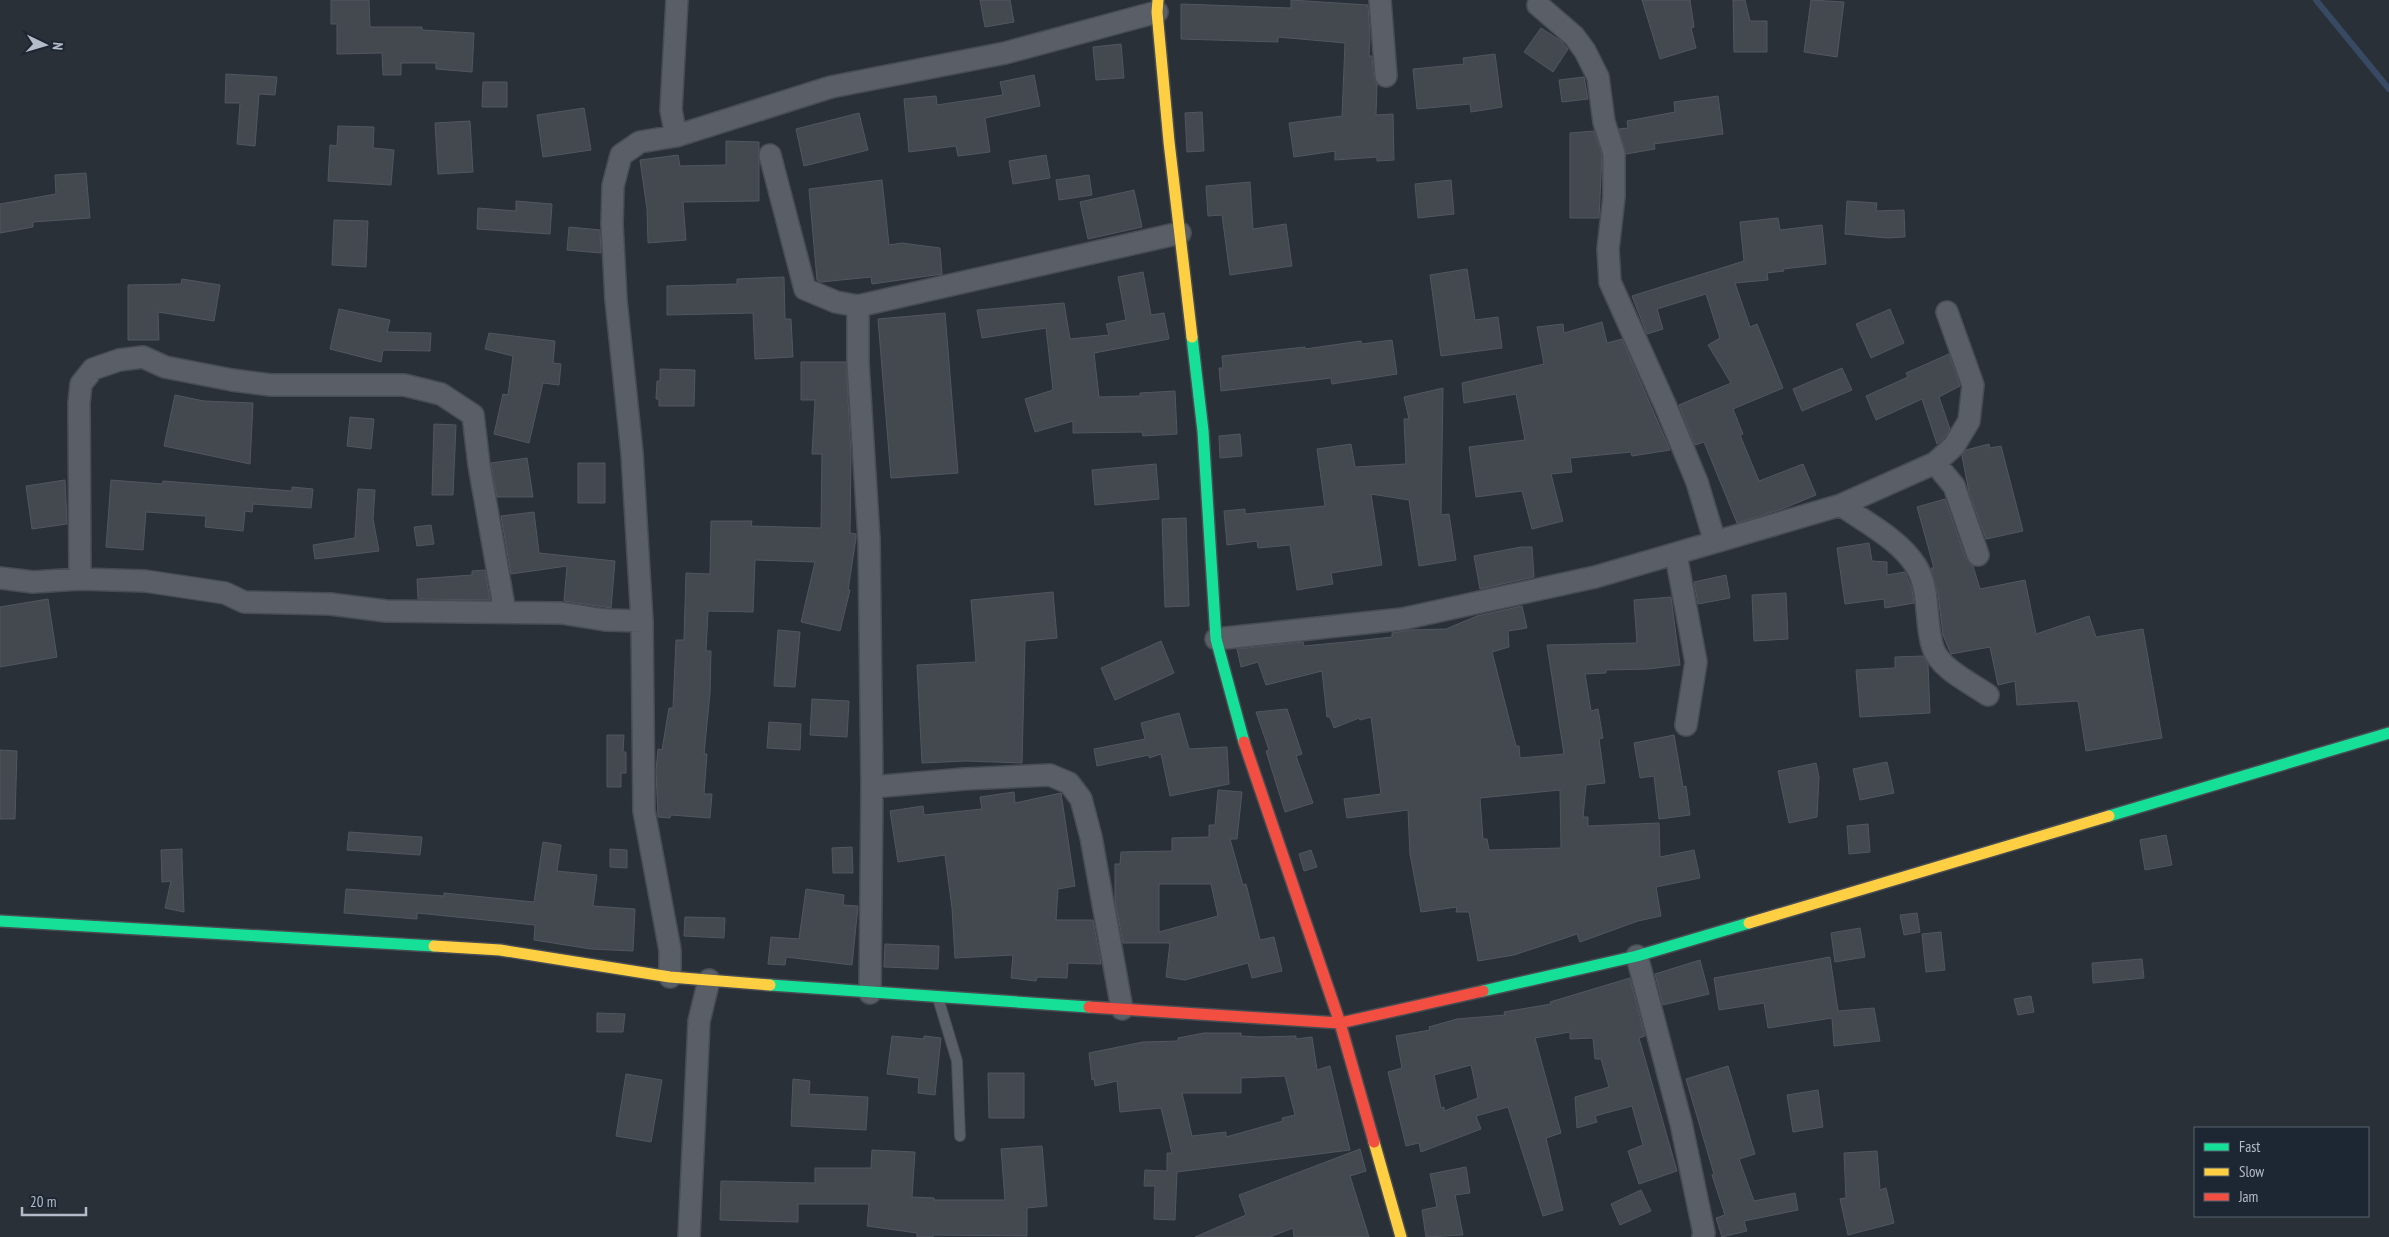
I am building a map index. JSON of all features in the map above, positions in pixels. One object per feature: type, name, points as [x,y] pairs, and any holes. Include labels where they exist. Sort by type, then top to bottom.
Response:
[{"type":"main road","points":[[1157,6],[1180,233],[1203,431],[1216,638],[1241,733],[1340,1023],[1401,1237]]},
{"type":"main road","points":[[0,921],[500,950],[670,977],[870,993],[1340,1023],[1637,956],[2389,733]]},
{"type":"street","points":[[676,136],[671,110],[677,0]]},
{"type":"street","points":[[1380,0],[1386,76]]},
{"type":"street","points":[[1538,5],[1574,36],[1585,51],[1598,77],[1604,122],[1614,153],[1614,197],[1608,249],[1610,282],[1673,423],[1697,482],[1714,542]]},
{"type":"street","points":[[670,977],[670,950],[644,811],[642,622],[632,453],[616,300],[612,224],[613,186],[621,155],[640,142],[676,136],[831,87],[1005,54],[1157,6]]},
{"type":"street","points":[[770,155],[806,289],[836,302],[858,306],[1180,233]]},
{"type":"street","points":[[858,306],[858,363],[869,539],[872,787],[870,993]]},
{"type":"street","points":[[1216,638],[1402,619],[1594,577],[1676,555],[1841,505],[1936,463],[1954,446],[1968,421],[1974,385],[1947,312]]},
{"type":"street","points":[[80,579],[79,403],[81,384],[93,369],[119,360],[142,358],[165,367],[232,380],[271,385],[404,385],[441,394],[473,415],[479,465],[505,612]]},
{"type":"street","points":[[1936,463],[1954,486],[1978,555]]},
{"type":"street","points":[[1841,505],[1893,541],[1916,565],[1924,587],[1933,649],[1944,664],[1988,695]]},
{"type":"street","points":[[1676,555],[1696,662],[1686,725]]},
{"type":"street","points":[[0,578],[33,582],[80,579],[145,580],[225,593],[244,602],[330,604],[386,611],[561,613],[605,620],[642,622]]},
{"type":"street","points":[[872,787],[964,779],[1050,775],[1069,783],[1081,799],[1091,837],[1122,1009]]},
{"type":"street","points":[[1637,956],[1681,1123],[1704,1233],[1703,1237]]},
{"type":"street","points":[[689,1237],[699,1021],[709,980]]},
{"type":"lane","points":[[938,997],[957,1061],[960,1136]]},
{"type":"building","points":[[331,0],[369,0],[370,27],[422,27],[422,30],[474,33],[472,72],[436,69],[436,63],[401,63],[401,75],[383,75],[382,53],[337,54],[337,24],[331,24]]},
{"type":"building","points":[[980,0],[1010,0],[1014,22],[985,27]]},
{"type":"building","points":[[1291,0],[1368,5],[1369,56],[1372,56],[1374,77],[1377,85],[1376,115],[1393,114],[1394,160],[1377,161],[1377,157],[1335,160],[1335,151],[1294,157],[1289,123],[1342,116],[1345,43],[1278,37],[1278,42],[1181,39],[1181,4],[1291,8]]},
{"type":"building","points":[[1642,0],[1690,0],[1694,27],[1691,28],[1696,48],[1660,59]]},
{"type":"building","points":[[1733,0],[1745,0],[1750,21],[1767,21],[1767,52],[1734,52]]},
{"type":"building","points":[[1811,0],[1844,2],[1837,57],[1804,52]]},
{"type":"building","points":[[1541,28],[1561,41],[1568,49],[1553,72],[1524,52]]},
{"type":"building","points":[[1121,44],[1124,78],[1096,80],[1093,47]]},
{"type":"building","points":[[1495,54],[1502,107],[1471,112],[1470,104],[1417,109],[1413,69],[1464,64],[1463,58]]},
{"type":"building","points":[[226,74],[277,77],[275,95],[259,94],[255,146],[237,144],[240,103],[225,103]]},
{"type":"building","points":[[1034,75],[1040,106],[985,118],[990,152],[958,156],[956,146],[909,152],[904,99],[936,96],[937,105],[1003,95],[1000,82]]},
{"type":"building","points":[[1584,77],[1588,99],[1562,102],[1559,80]]},
{"type":"building","points":[[483,82],[507,82],[507,107],[482,107]]},
{"type":"building","points":[[1718,96],[1723,134],[1654,144],[1655,149],[1626,154],[1619,129],[1628,128],[1627,121],[1675,112],[1674,102]]},
{"type":"building","points":[[584,108],[591,150],[543,157],[537,115]]},
{"type":"building","points":[[1202,112],[1204,151],[1187,152],[1185,113]]},
{"type":"building","points":[[859,113],[868,150],[804,166],[796,129]]},
{"type":"building","points":[[470,121],[473,172],[438,174],[435,123]]},
{"type":"building","points":[[338,126],[374,127],[373,148],[394,150],[391,185],[328,181],[330,145],[337,146]]},
{"type":"building","points":[[1594,131],[1602,155],[1599,218],[1570,218],[1570,133]]},
{"type":"building","points":[[726,141],[759,142],[759,201],[683,202],[686,240],[648,243],[647,209],[640,160],[678,155],[680,166],[726,165]]},
{"type":"building","points":[[1046,155],[1050,178],[1013,184],[1009,161]]},
{"type":"building","points":[[86,173],[90,218],[33,222],[33,227],[0,233],[0,204],[56,194],[55,175]]},
{"type":"building","points":[[1089,175],[1092,195],[1059,200],[1056,180]]},
{"type":"building","points":[[882,180],[889,245],[902,243],[940,248],[942,274],[872,284],[871,277],[821,282],[817,280],[809,189]]},
{"type":"building","points":[[1451,180],[1454,214],[1418,218],[1415,184]]},
{"type":"building","points":[[1250,182],[1253,229],[1286,224],[1292,266],[1230,275],[1222,215],[1208,216],[1206,186]]},
{"type":"building","points":[[1134,190],[1142,227],[1088,239],[1080,202]]},
{"type":"building","points":[[516,201],[552,204],[550,234],[477,229],[478,208],[516,211]]},
{"type":"building","points":[[1847,201],[1877,203],[1876,211],[1904,210],[1905,237],[1887,238],[1845,234]]},
{"type":"building","points":[[1778,218],[1780,230],[1822,225],[1826,264],[1783,269],[1784,271],[1767,273],[1768,280],[1735,283],[1750,327],[1757,324],[1783,388],[1733,409],[1743,434],[1740,435],[1759,481],[1803,464],[1816,495],[1782,509],[1737,523],[1704,442],[1695,445],[1679,405],[1731,383],[1708,345],[1720,338],[1706,294],[1657,309],[1663,329],[1647,334],[1632,296],[1744,261],[1740,222]]},
{"type":"building","points":[[334,220],[368,221],[366,267],[332,265]]},
{"type":"building","points":[[569,227],[600,230],[601,253],[567,250]]},
{"type":"building","points":[[1467,269],[1475,320],[1498,317],[1502,348],[1441,356],[1430,275]]},
{"type":"building","points":[[1143,272],[1151,315],[1164,313],[1169,339],[1094,353],[1099,397],[1140,396],[1140,393],[1175,391],[1177,434],[1143,436],[1142,432],[1073,433],[1073,421],[1035,432],[1025,399],[1053,390],[1046,328],[982,338],[977,310],[1064,303],[1070,339],[1109,335],[1106,324],[1126,320],[1118,277]]},
{"type":"building","points":[[784,277],[785,319],[791,319],[793,357],[755,359],[753,313],[667,315],[667,286],[737,284],[737,279]]},
{"type":"building","points":[[182,279],[220,285],[214,321],[158,312],[159,340],[128,340],[128,285],[181,284]]},
{"type":"building","points":[[339,309],[390,320],[387,332],[431,333],[430,351],[383,350],[381,362],[330,349]]},
{"type":"building","points":[[1890,309],[1904,343],[1871,358],[1856,324]]},
{"type":"building","points":[[945,313],[958,473],[891,478],[878,319]]},
{"type":"building","points":[[1602,322],[1607,343],[1622,339],[1670,450],[1632,456],[1631,452],[1570,458],[1572,472],[1551,474],[1563,521],[1532,529],[1522,491],[1476,497],[1469,447],[1525,440],[1516,394],[1464,403],[1462,383],[1544,364],[1537,327],[1563,324],[1564,333]]},
{"type":"building","points":[[489,333],[555,341],[553,363],[561,364],[559,385],[543,383],[529,443],[494,434],[503,394],[508,395],[513,356],[485,349]]},
{"type":"building","points":[[1392,340],[1397,374],[1332,384],[1331,378],[1221,391],[1219,368],[1223,368],[1222,356],[1305,347],[1305,349],[1361,341],[1362,344]]},
{"type":"building","points":[[1949,354],[1960,386],[1939,397],[1950,429],[1944,438],[1937,444],[1922,399],[1876,420],[1866,396],[1908,377],[1906,373]]},
{"type":"building","points":[[801,362],[846,362],[851,455],[850,533],[856,534],[856,538],[848,590],[850,590],[840,631],[801,622],[815,562],[755,560],[753,612],[708,611],[706,651],[711,651],[710,693],[704,754],[707,754],[704,794],[712,794],[710,818],[671,815],[670,818],[658,817],[656,771],[658,749],[662,750],[669,708],[673,708],[676,640],[684,640],[686,573],[710,574],[711,521],[752,521],[751,526],[821,528],[822,454],[812,454],[815,400],[801,400]]},
{"type":"building","points":[[1842,368],[1852,390],[1802,411],[1793,389]]},
{"type":"building","points":[[660,369],[695,370],[694,406],[659,406],[659,399],[656,399],[657,381],[660,381]]},
{"type":"building","points":[[1443,388],[1441,515],[1449,514],[1456,560],[1419,566],[1409,500],[1371,494],[1382,565],[1331,573],[1333,584],[1297,590],[1290,545],[1258,548],[1257,541],[1227,545],[1224,511],[1245,509],[1245,514],[1325,506],[1317,449],[1351,444],[1355,467],[1406,464],[1404,419],[1409,419],[1404,397]]},
{"type":"building","points":[[175,395],[204,401],[253,403],[250,464],[164,446]]},
{"type":"building","points":[[350,417],[374,419],[371,449],[347,446]]},
{"type":"building","points":[[434,424],[456,425],[453,495],[432,495]]},
{"type":"building","points":[[1240,434],[1242,456],[1220,458],[1219,436]]},
{"type":"building","points":[[1989,444],[1990,448],[2001,446],[2023,531],[1986,539],[1969,492],[1962,456],[1966,450]]},
{"type":"building","points":[[527,458],[533,497],[497,497],[491,463]]},
{"type":"building","points":[[578,463],[605,463],[605,503],[578,503]]},
{"type":"building","points":[[1156,464],[1159,499],[1095,505],[1092,470]]},
{"type":"building","points":[[65,480],[67,524],[32,529],[26,486]]},
{"type":"building","points":[[111,480],[162,484],[163,481],[292,491],[292,487],[313,489],[311,508],[253,504],[252,512],[245,511],[243,531],[205,527],[206,516],[146,512],[143,550],[106,547]]},
{"type":"building","points":[[358,489],[375,490],[373,519],[379,551],[315,559],[313,545],[355,538]]},
{"type":"building","points":[[1945,499],[1966,559],[1973,566],[1980,589],[2025,580],[2036,634],[2089,616],[2096,637],[2143,629],[2162,738],[2086,751],[2078,701],[2017,705],[2015,681],[1998,685],[1990,647],[1951,654],[1943,635],[1938,594],[1931,568],[1934,568],[1917,507]]},
{"type":"building","points":[[534,512],[539,553],[615,561],[611,608],[564,601],[567,566],[511,574],[501,516]]},
{"type":"building","points":[[1186,518],[1189,606],[1165,607],[1162,519]]},
{"type":"building","points":[[431,525],[434,544],[417,546],[414,527]]},
{"type":"building","points":[[1869,543],[1872,561],[1887,562],[1887,575],[1905,572],[1912,589],[1914,603],[1885,608],[1884,599],[1845,604],[1837,548]]},
{"type":"building","points":[[1521,547],[1532,547],[1534,577],[1480,589],[1474,556]]},
{"type":"building","points":[[485,570],[490,600],[418,599],[417,579],[472,575],[472,571]]},
{"type":"building","points":[[1726,575],[1730,598],[1698,604],[1694,582]]},
{"type":"building","points":[[1053,592],[1057,638],[1025,641],[1022,763],[966,761],[922,763],[917,665],[976,662],[971,600]]},
{"type":"building","points":[[1786,593],[1788,639],[1754,641],[1752,595]]},
{"type":"building","points":[[1671,597],[1680,665],[1649,669],[1606,670],[1606,673],[1585,674],[1591,711],[1598,709],[1603,738],[1599,739],[1605,783],[1586,785],[1583,817],[1588,817],[1588,826],[1659,823],[1660,857],[1694,850],[1700,878],[1656,887],[1661,916],[1638,921],[1580,942],[1577,934],[1514,955],[1478,961],[1469,912],[1456,912],[1457,907],[1421,912],[1410,854],[1408,810],[1347,818],[1344,799],[1381,794],[1371,717],[1360,720],[1359,718],[1334,728],[1330,717],[1327,717],[1322,671],[1266,685],[1258,662],[1241,667],[1237,649],[1303,642],[1304,646],[1392,637],[1392,633],[1410,630],[1446,629],[1477,616],[1522,606],[1527,628],[1508,631],[1509,647],[1492,652],[1516,746],[1519,746],[1520,758],[1564,754],[1547,645],[1637,643],[1634,600]],"holes":[[[1560,790],[1561,848],[1489,850],[1487,839],[1483,839],[1480,798]]]},
{"type":"building","points":[[48,599],[57,657],[0,667],[0,607]]},
{"type":"building","points":[[778,630],[800,632],[795,687],[774,686]]},
{"type":"building","points":[[1161,641],[1174,673],[1115,700],[1101,668]]},
{"type":"building","points":[[1923,656],[1928,665],[1930,713],[1860,717],[1856,670],[1895,668],[1895,657]]},
{"type":"building","points":[[812,699],[849,701],[847,737],[810,735]]},
{"type":"building","points":[[1287,709],[1302,754],[1296,756],[1313,803],[1285,812],[1266,751],[1269,750],[1256,712]]},
{"type":"building","points":[[1179,713],[1189,749],[1227,747],[1229,784],[1170,796],[1161,754],[1149,758],[1149,755],[1097,766],[1094,749],[1145,739],[1141,723]]},
{"type":"building","points":[[769,722],[801,724],[800,750],[767,748]]},
{"type":"building","points":[[607,735],[624,735],[623,752],[626,752],[626,773],[621,773],[621,787],[607,787]]},
{"type":"building","points":[[1674,735],[1683,787],[1686,786],[1690,815],[1659,819],[1654,776],[1640,778],[1634,743]]},
{"type":"building","points":[[0,750],[17,751],[15,819],[0,819]]},
{"type":"building","points":[[1887,762],[1894,793],[1860,800],[1853,769]]},
{"type":"building","points":[[1816,763],[1819,777],[1817,817],[1789,823],[1778,771]]},
{"type":"building","points":[[1218,790],[1242,792],[1237,839],[1230,839],[1243,885],[1246,884],[1260,940],[1274,937],[1282,971],[1252,978],[1248,963],[1185,980],[1166,977],[1170,943],[1123,943],[1115,901],[1115,864],[1120,864],[1121,852],[1172,851],[1172,838],[1209,837],[1209,825],[1215,825]],"holes":[[[1159,884],[1211,884],[1218,916],[1159,932]]]},
{"type":"building","points":[[1014,792],[1015,803],[1061,793],[1075,886],[1058,889],[1056,920],[1093,920],[1101,964],[1068,963],[1067,978],[1037,977],[1036,981],[1011,978],[1013,955],[955,958],[952,908],[945,855],[898,862],[890,811],[923,806],[924,815],[982,809],[980,797]]},
{"type":"building","points":[[1868,824],[1870,852],[1849,854],[1847,826]]},
{"type":"building","points":[[349,832],[422,837],[420,855],[347,850]]},
{"type":"building","points":[[2166,835],[2172,865],[2145,870],[2140,840]]},
{"type":"building","points":[[543,842],[561,845],[557,871],[597,875],[593,906],[635,909],[633,951],[591,949],[534,940],[535,925],[417,913],[417,919],[344,913],[346,889],[444,896],[444,893],[534,902]]},
{"type":"building","points":[[852,847],[853,873],[833,873],[832,848]]},
{"type":"building","points":[[182,849],[184,912],[165,908],[171,881],[162,882],[161,850]]},
{"type":"building","points":[[610,849],[627,850],[627,868],[610,867]]},
{"type":"building","points":[[1311,850],[1317,867],[1304,871],[1299,854]]},
{"type":"building","points":[[806,889],[844,895],[843,905],[858,906],[852,965],[786,957],[785,965],[768,964],[771,937],[799,939]]},
{"type":"building","points":[[1917,913],[1920,932],[1904,935],[1900,915]]},
{"type":"building","points":[[685,917],[725,918],[724,938],[684,936]]},
{"type":"building","points":[[1860,928],[1865,957],[1835,962],[1831,933]]},
{"type":"building","points":[[1941,932],[1945,970],[1926,972],[1922,934]]},
{"type":"building","points":[[885,944],[939,946],[938,969],[884,967]]},
{"type":"building","points":[[1830,957],[1838,1011],[1874,1008],[1880,1041],[1834,1046],[1832,1018],[1768,1028],[1764,1003],[1719,1010],[1714,978]]},
{"type":"building","points":[[2142,959],[2144,978],[2093,983],[2092,963]]},
{"type":"building","points":[[1700,960],[1709,994],[1663,1005],[1655,974]]},
{"type":"building","points":[[1630,978],[1645,1036],[1639,1038],[1677,1171],[1639,1184],[1628,1151],[1643,1145],[1632,1106],[1595,1116],[1597,1122],[1577,1128],[1575,1097],[1609,1087],[1601,1059],[1595,1059],[1593,1038],[1570,1039],[1570,1032],[1535,1038],[1561,1133],[1546,1138],[1563,1210],[1543,1216],[1508,1107],[1476,1116],[1481,1129],[1421,1152],[1419,1143],[1406,1146],[1388,1072],[1402,1068],[1396,1036],[1430,1030],[1429,1027],[1457,1019],[1505,1015],[1504,1012],[1551,1004],[1550,1002]],"holes":[[[1471,1065],[1478,1098],[1444,1111],[1444,1107],[1441,1108],[1434,1075]]]},
{"type":"building","points":[[2031,996],[2034,1012],[2018,1015],[2014,999]]},
{"type":"building","points":[[597,1013],[625,1014],[623,1032],[597,1032]]},
{"type":"building","points":[[1204,1033],[1241,1033],[1241,1036],[1260,1037],[1296,1036],[1296,1039],[1312,1037],[1317,1070],[1330,1066],[1350,1150],[1177,1172],[1175,1220],[1154,1219],[1155,1186],[1144,1186],[1145,1170],[1167,1171],[1167,1153],[1172,1153],[1161,1108],[1120,1112],[1117,1081],[1095,1086],[1094,1079],[1092,1080],[1089,1053],[1143,1042],[1178,1041],[1178,1038]],"holes":[[[1285,1076],[1295,1115],[1282,1118],[1283,1121],[1226,1137],[1226,1132],[1192,1136],[1182,1093],[1241,1093],[1241,1078]]]},
{"type":"building","points":[[892,1036],[924,1039],[924,1036],[941,1038],[935,1095],[918,1093],[919,1078],[887,1074]]},
{"type":"building","points":[[1728,1066],[1755,1154],[1739,1159],[1754,1201],[1795,1193],[1798,1210],[1744,1221],[1747,1231],[1722,1237],[1716,1218],[1725,1215],[1686,1079]]},
{"type":"building","points":[[988,1073],[1024,1073],[1024,1118],[989,1118]]},
{"type":"building","points":[[626,1074],[662,1080],[651,1142],[616,1136]]},
{"type":"building","points":[[793,1079],[810,1081],[809,1094],[868,1097],[866,1130],[791,1126]]},
{"type":"building","points":[[1818,1090],[1823,1127],[1793,1132],[1787,1095]]},
{"type":"building","points":[[1042,1146],[1047,1206],[1027,1208],[1027,1236],[933,1235],[933,1237],[917,1237],[917,1233],[867,1226],[869,1204],[798,1204],[798,1222],[720,1220],[721,1181],[815,1183],[815,1168],[871,1168],[872,1150],[915,1152],[912,1197],[934,1198],[934,1200],[1005,1200],[1001,1149]]},
{"type":"building","points":[[1360,1149],[1366,1171],[1350,1176],[1369,1237],[1294,1237],[1293,1228],[1270,1237],[1195,1237],[1246,1215],[1239,1195]]},
{"type":"building","points":[[1877,1151],[1880,1190],[1886,1188],[1894,1223],[1848,1235],[1840,1199],[1846,1198],[1844,1153]]},
{"type":"building","points":[[1466,1167],[1470,1193],[1455,1195],[1463,1235],[1426,1237],[1422,1210],[1437,1207],[1430,1174]]},
{"type":"building","points":[[1641,1190],[1651,1211],[1620,1225],[1611,1204]]},
{"type":"waterway","points":[[2316,0],[2389,89]]},
{"type":"traffic: fast","points":[[1192,337],[1203,431],[1216,639],[1244,742]]},
{"type":"traffic: fast","points":[[2109,816],[2389,733]]},
{"type":"traffic: fast","points":[[0,921],[434,946]]},
{"type":"traffic: fast","points":[[1483,991],[1637,956],[1749,923]]},
{"type":"traffic: fast","points":[[770,985],[1089,1007]]},
{"type":"traffic: slow","points":[[1158,0],[1157,12],[1169,142],[1192,337]]},
{"type":"traffic: slow","points":[[1749,923],[2109,816]]},
{"type":"traffic: slow","points":[[434,946],[500,950],[670,977],[770,985]]},
{"type":"traffic: slow","points":[[1374,1142],[1401,1237]]},
{"type":"traffic: jam","points":[[1244,742],[1340,1023],[1374,1142]]},
{"type":"traffic: jam","points":[[1089,1007],[1340,1023],[1483,991]]}]
